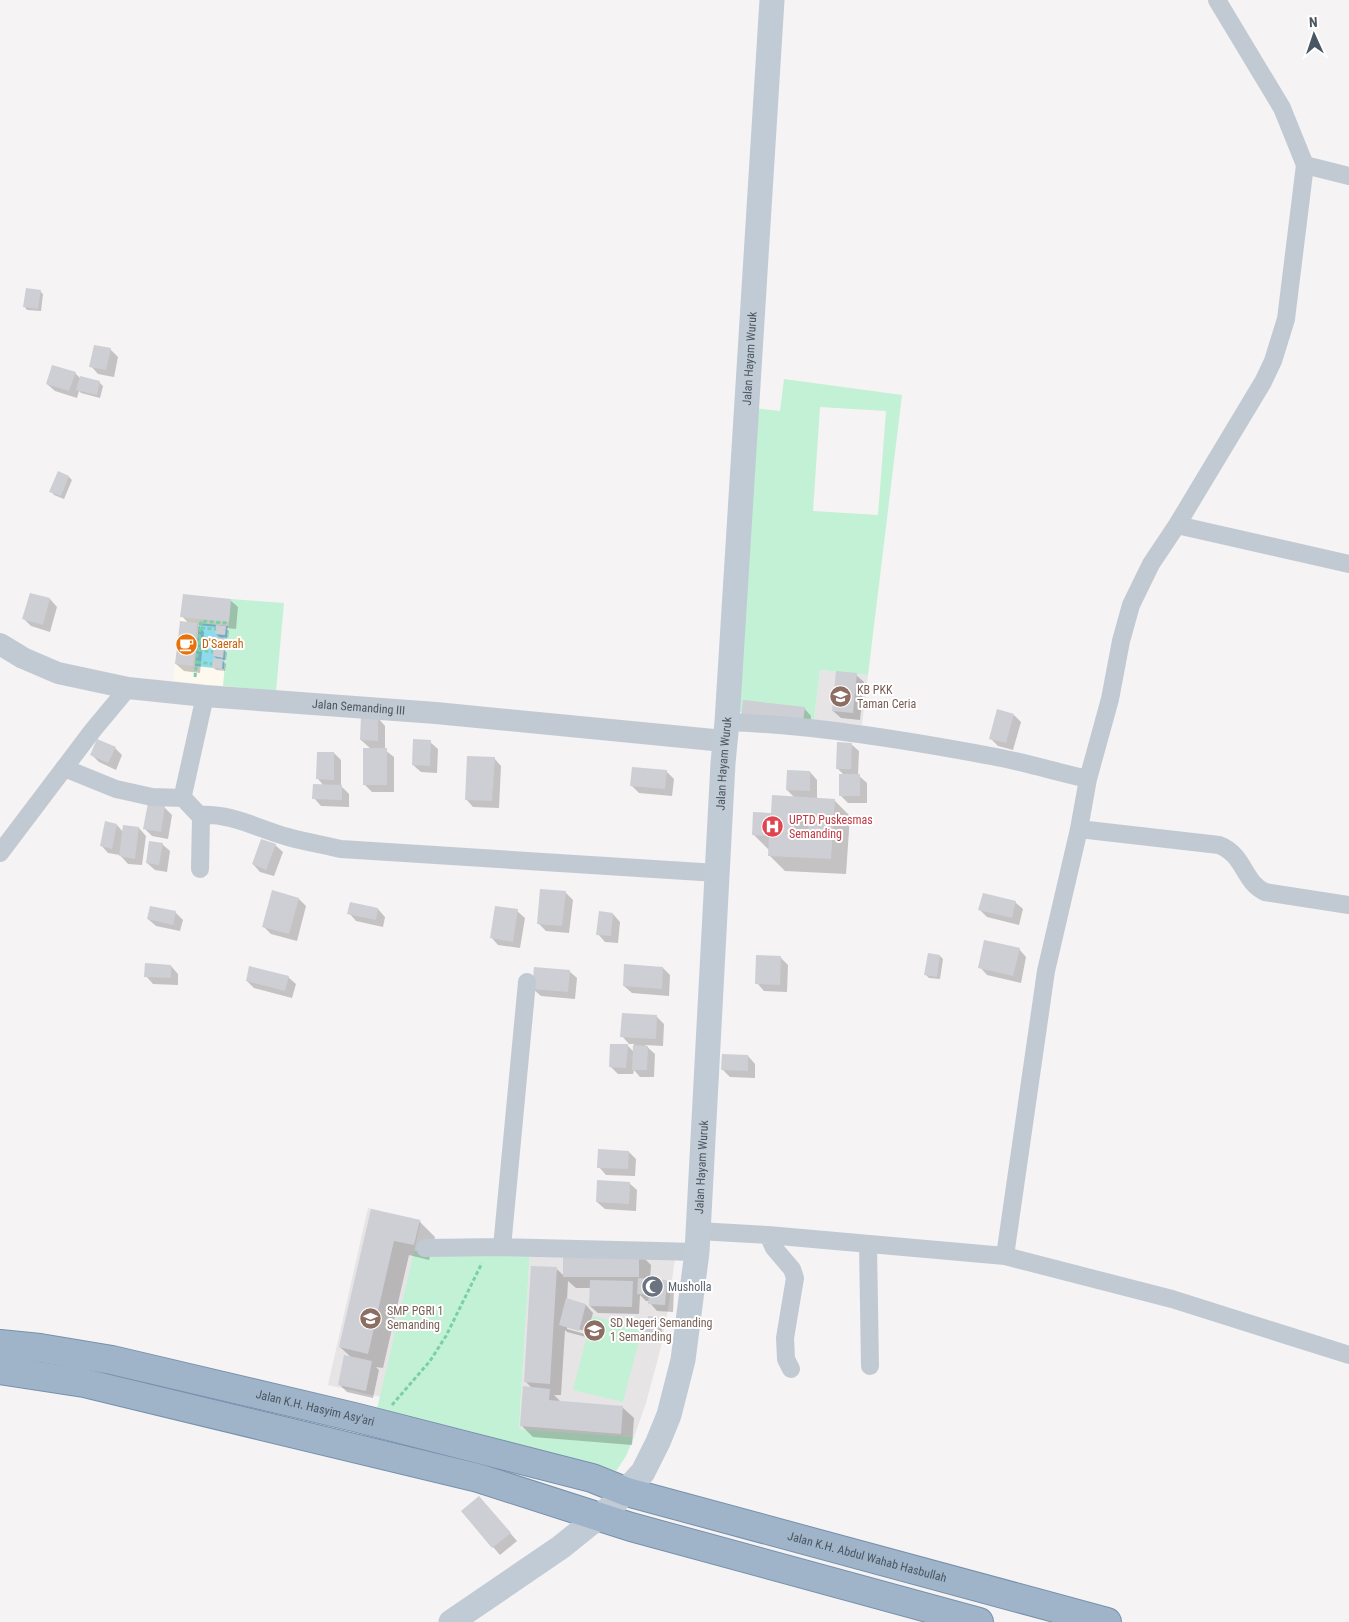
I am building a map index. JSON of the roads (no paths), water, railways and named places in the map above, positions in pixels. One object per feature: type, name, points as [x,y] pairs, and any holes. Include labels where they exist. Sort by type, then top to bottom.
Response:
[{"type":"highway","name":"Jalan K.H. Hasyim Asy'ari","points":[[0,1344],[40,1348],[112,1360],[373,1422],[592,1478],[613,1505]]},
{"type":"highway","points":[[0,1370],[84,1383],[478,1478],[613,1505],[979,1622]]},
{"type":"highway","name":"Jalan K.H. Abdul Wahab Hasbullah","points":[[613,1505],[1107,1622]]},
{"type":"main road","name":"Jalan Hayam Wuruk","points":[[451,1622],[560,1547],[613,1505],[643,1472],[669,1415],[683,1360],[697,1241],[725,732],[772,0]]},
{"type":"street","points":[[1005,1256],[1046,971],[1079,829],[1088,779],[1110,700],[1121,641],[1132,605],[1151,564],[1177,525],[1263,382],[1273,362],[1286,319],[1305,165],[1282,108],[1217,0]]},
{"type":"street","points":[[1305,165],[1349,176]]},
{"type":"street","points":[[1177,525],[1349,564]]},
{"type":"street","name":"Jalan Semanding III","points":[[0,644],[23,658],[58,673],[128,688],[206,696],[436,713],[725,732]]},
{"type":"street","points":[[0,853],[93,730],[128,688]]},
{"type":"street","points":[[200,869],[202,823],[199,815],[184,798],[184,788],[206,696]]},
{"type":"street","points":[[725,732],[828,730],[993,756],[1088,779]]},
{"type":"street","points":[[64,768],[116,789],[152,797],[184,798]]},
{"type":"street","points":[[199,815],[212,814],[252,824],[287,837],[341,849],[717,874]]},
{"type":"street","points":[[1079,829],[1219,845],[1227,848],[1236,856],[1258,889],[1265,892],[1349,905]]},
{"type":"street","points":[[502,1247],[527,982]]},
{"type":"street","points":[[426,1248],[697,1241],[768,1235],[1005,1256],[1172,1298],[1349,1355]]},
{"type":"street","points":[[768,1235],[774,1248],[792,1269],[795,1278],[785,1338],[786,1359],[792,1369]]},
{"type":"street","points":[[868,1244],[870,1366]]},
{"type":"water","points":[[199,623],[228,626],[224,669],[195,666]]},
{"type":"place","name":"D'Saerah","points":[[186,644]]},
{"type":"place","name":"KB PKK Taman Ceria","points":[[841,697]]},
{"type":"place","name":"UPTD Puskesmas Semanding","points":[[773,827]]},
{"type":"place","name":"Musholla","points":[[652,1287]]},
{"type":"place","name":"SMP PGRI 1 Semanding","points":[[371,1318]]},
{"type":"place","name":"SD Negeri Semanding 1 Semanding","points":[[594,1330]]}]
